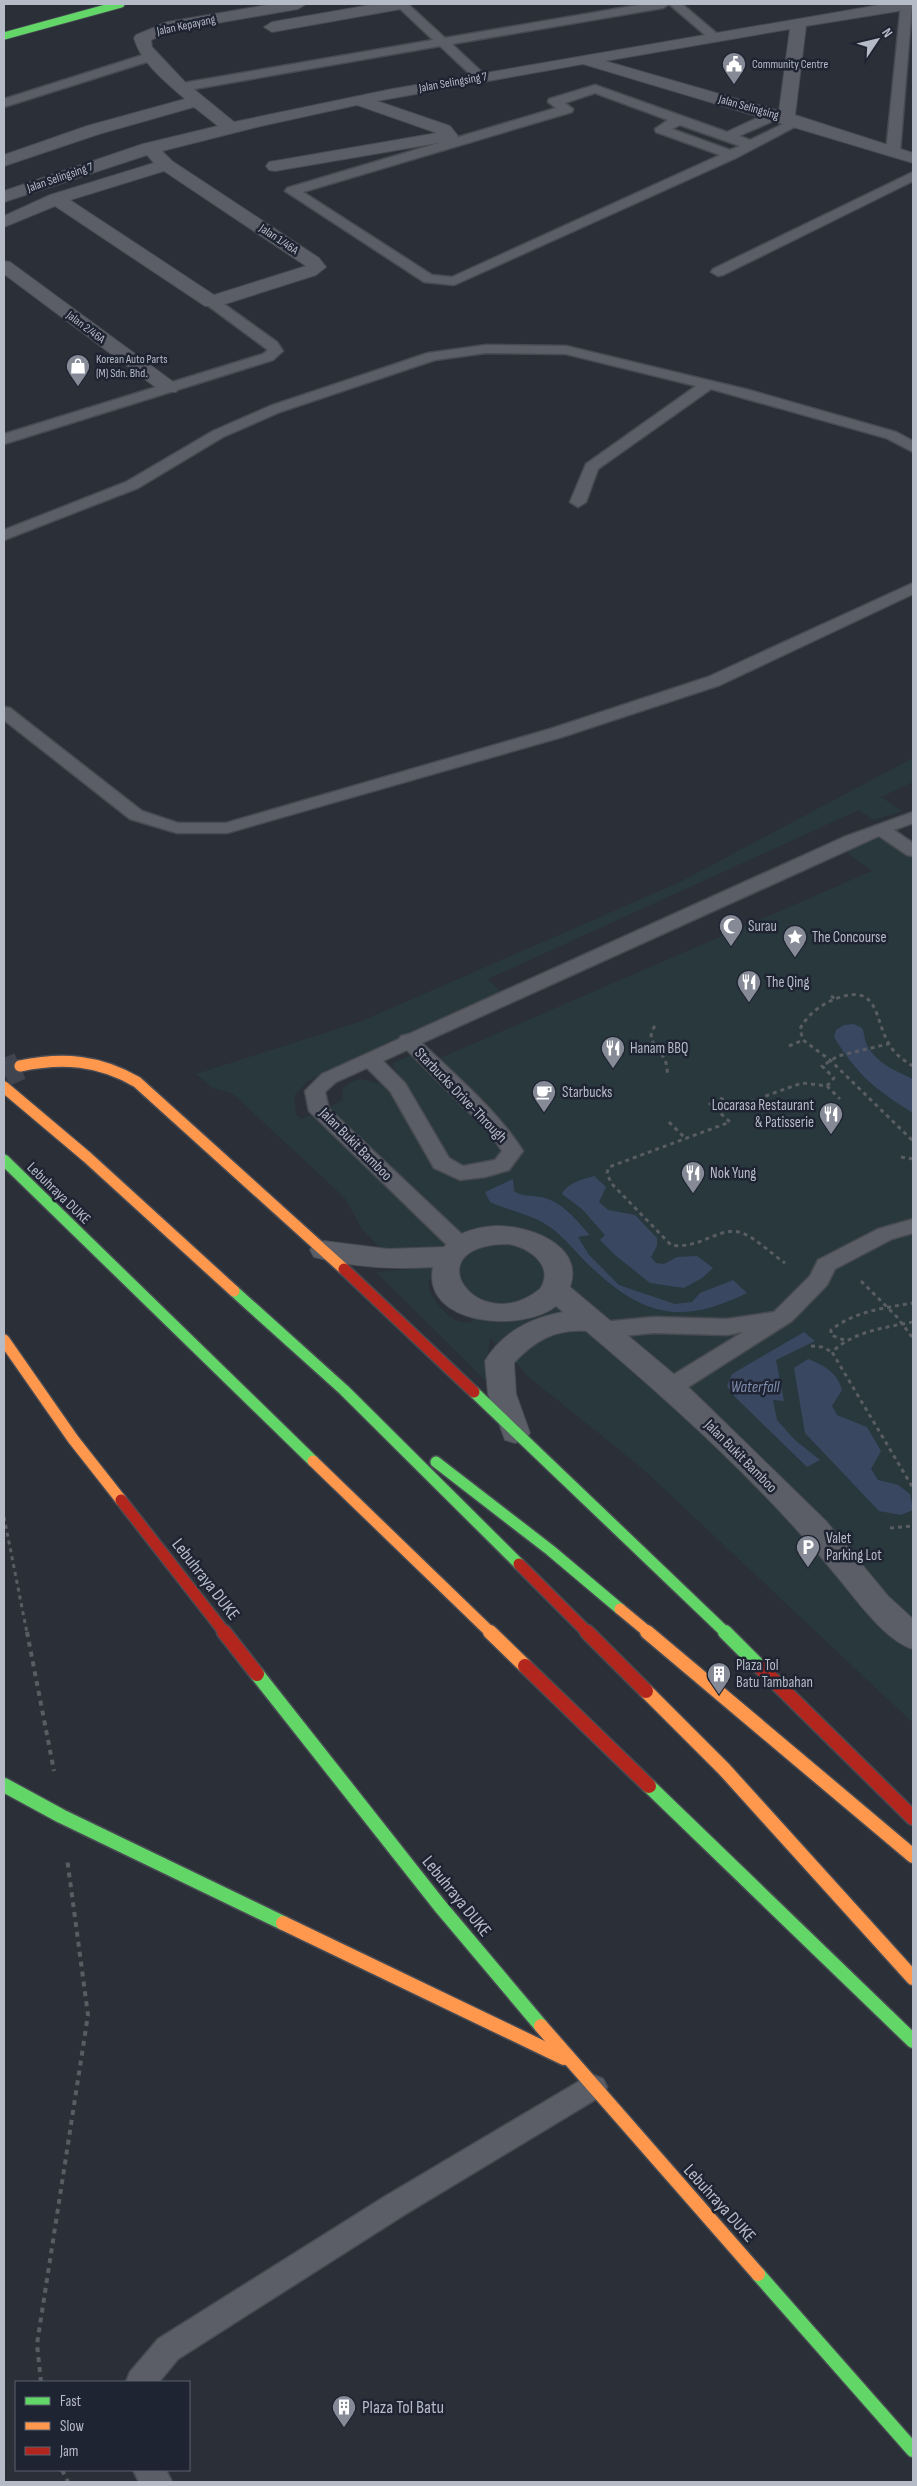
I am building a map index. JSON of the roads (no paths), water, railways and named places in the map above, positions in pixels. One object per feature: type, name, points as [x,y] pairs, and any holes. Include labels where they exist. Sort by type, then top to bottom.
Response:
[{"type":"highway","points":[[29,17],[97,4]]},
{"type":"highway","points":[[4,36],[121,4]]},
{"type":"highway","points":[[20,1066],[39,1060],[70,1059],[123,1071],[324,1250],[515,1433],[660,1568],[913,1818]]},
{"type":"highway","points":[[4,1087],[87,1157],[344,1390],[724,1769],[913,1978]]},
{"type":"highway","name":"Lebuhraya DUKE","points":[[4,1160],[913,2041]]},
{"type":"highway","name":"Lebuhraya DUKE","points":[[4,1340],[74,1439],[428,1890],[593,2087],[913,2450]]},
{"type":"highway","points":[[344,1390],[550,1550],[913,1856]]},
{"type":"highway","points":[[4,1785],[61,1816],[572,2062]]},
{"type":"street","name":"Jalan Kepayang","points":[[229,127],[196,101],[147,53],[142,38],[166,27],[298,4]]},
{"type":"street","points":[[259,29],[401,4]]},
{"type":"street","name":"Jalan Selingsing 7","points":[[4,197],[149,148],[229,127],[355,100],[909,4]]},
{"type":"street","points":[[787,118],[799,23]]},
{"type":"street","points":[[147,53],[164,47]]},
{"type":"street","name":"Jalan Selingsing","points":[[583,60],[787,118],[913,158]]},
{"type":"street","points":[[274,166],[450,136],[444,130],[355,100]]},
{"type":"street","points":[[4,161],[92,130],[196,101]]},
{"type":"street","name":"Jalan 1/46A","points":[[149,148],[166,165],[313,262],[317,267],[212,302]]},
{"type":"street","points":[[4,222],[56,199],[166,165]]},
{"type":"street","points":[[56,199],[212,302]]},
{"type":"street","name":"Jalan 2/46A","points":[[4,266],[169,388]]},
{"type":"street","points":[[324,1250],[378,1259],[415,1260],[457,1250],[475,1239],[509,1235],[526,1238],[541,1246],[552,1255],[558,1266],[559,1278],[555,1290],[544,1301],[529,1308],[511,1312],[491,1312],[473,1307],[458,1298],[449,1288],[445,1277],[446,1266],[457,1250]]},
{"type":"street","name":"Jalan Bukit Bamboo","points":[[555,1290],[671,1387],[814,1529],[877,1604],[913,1637]]},
{"type":"street","points":[[515,1433],[502,1394],[499,1361],[506,1337],[529,1308]]},
{"type":"street","points":[[499,1361],[513,1344],[532,1331],[553,1322],[573,1320],[598,1326]]},
{"type":"lane","points":[[401,4],[480,77]]},
{"type":"lane","points":[[183,87],[663,4]]},
{"type":"lane","points":[[676,4],[715,37]]},
{"type":"lane","points":[[893,152],[909,4]]},
{"type":"lane","points":[[4,103],[147,53]]},
{"type":"lane","points":[[751,145],[595,89],[554,102],[567,108],[292,191],[429,279],[454,281],[731,155],[751,145],[787,118]]},
{"type":"lane","points":[[727,137],[787,118]]},
{"type":"lane","points":[[679,120],[661,129],[731,155]]},
{"type":"lane","points":[[718,272],[913,176]]},
{"type":"lane","points":[[4,439],[268,357],[276,351],[272,345],[212,302]]},
{"type":"lane","points":[[4,535],[132,484],[218,434],[275,409],[433,356],[486,349],[566,350],[709,384],[890,435],[913,447]]},
{"type":"lane","points":[[578,502],[591,467],[709,384]]},
{"type":"lane","points":[[4,712],[136,815],[178,828],[227,828],[556,733],[714,682],[913,588]]},
{"type":"lane","name":"Jalan Bukit Bamboo","points":[[457,1250],[319,1111],[314,1091],[329,1078],[408,1040],[850,841],[913,817]]},
{"type":"lane","points":[[881,830],[913,851]]},
{"type":"lane","name":"Starbucks Drive-Through","points":[[369,1059],[398,1087],[441,1163],[460,1173],[485,1170],[502,1165],[514,1151],[497,1128],[408,1040]]},
{"type":"lane","points":[[671,1387],[784,1316],[819,1280],[826,1265],[885,1234],[913,1226]]},
{"type":"lane","points":[[598,1326],[670,1324],[727,1327],[784,1316]]},
{"type":"lane","points":[[142,2381],[168,2349],[394,2206],[593,2087]]},
{"type":"lane","points":[[149,2471],[157,2482]]},
{"type":"water","points":[[854,1024],[862,1028],[867,1045],[877,1058],[913,1079],[913,1113],[868,1081],[851,1062],[834,1037],[836,1030],[844,1025]]},
{"type":"water","points":[[594,1176],[606,1187],[599,1202],[608,1210],[635,1215],[657,1238],[657,1246],[651,1257],[656,1263],[664,1264],[677,1257],[697,1256],[713,1268],[702,1278],[684,1288],[650,1283],[615,1255],[600,1240],[605,1235],[582,1209],[562,1194],[572,1184]]},
{"type":"water","points":[[513,1179],[514,1191],[517,1193],[549,1199],[574,1217],[590,1235],[578,1237],[589,1255],[619,1285],[675,1304],[692,1302],[700,1293],[733,1280],[747,1293],[724,1303],[683,1312],[664,1311],[647,1306],[610,1284],[550,1227],[536,1219],[490,1202],[485,1192]]},
{"type":"water","name":"Waterfall","points":[[804,1332],[815,1341],[776,1360],[784,1401],[773,1400],[777,1420],[795,1440],[820,1460],[807,1467],[735,1397],[727,1386],[732,1374]]},
{"type":"water","points":[[808,1359],[825,1367],[834,1374],[842,1390],[832,1406],[837,1415],[867,1427],[881,1451],[871,1469],[878,1480],[898,1485],[910,1494],[913,1510],[901,1515],[879,1511],[805,1433],[794,1368]]},
{"type":"tunnel","points":[[4,1073],[20,1066]]},
{"type":"place","name":"Community Centre","points":[[734,85]]},
{"type":"place","name":"Korean Auto Parts (M) Sdn. Bhd.","points":[[78,387]]},
{"type":"place","name":"Surau","points":[[731,947]]},
{"type":"place","name":"The Concourse","points":[[795,958]]},
{"type":"place","name":"The Qing","points":[[749,1003]]},
{"type":"place","name":"Hanam BBQ","points":[[613,1069]]},
{"type":"place","name":"Starbucks","points":[[544,1113]]},
{"type":"place","name":"Locarasa Restaurant & Patisserie","points":[[831,1135]]},
{"type":"place","name":"Nok Yung","points":[[693,1194]]},
{"type":"place","name":"Valet Parking Lot","points":[[808,1568]]},
{"type":"place","name":"Plaza Tol Batu Tambahan","points":[[719,1695]]},
{"type":"place","name":"Plaza Tol Batu","points":[[344,2428]]}]
